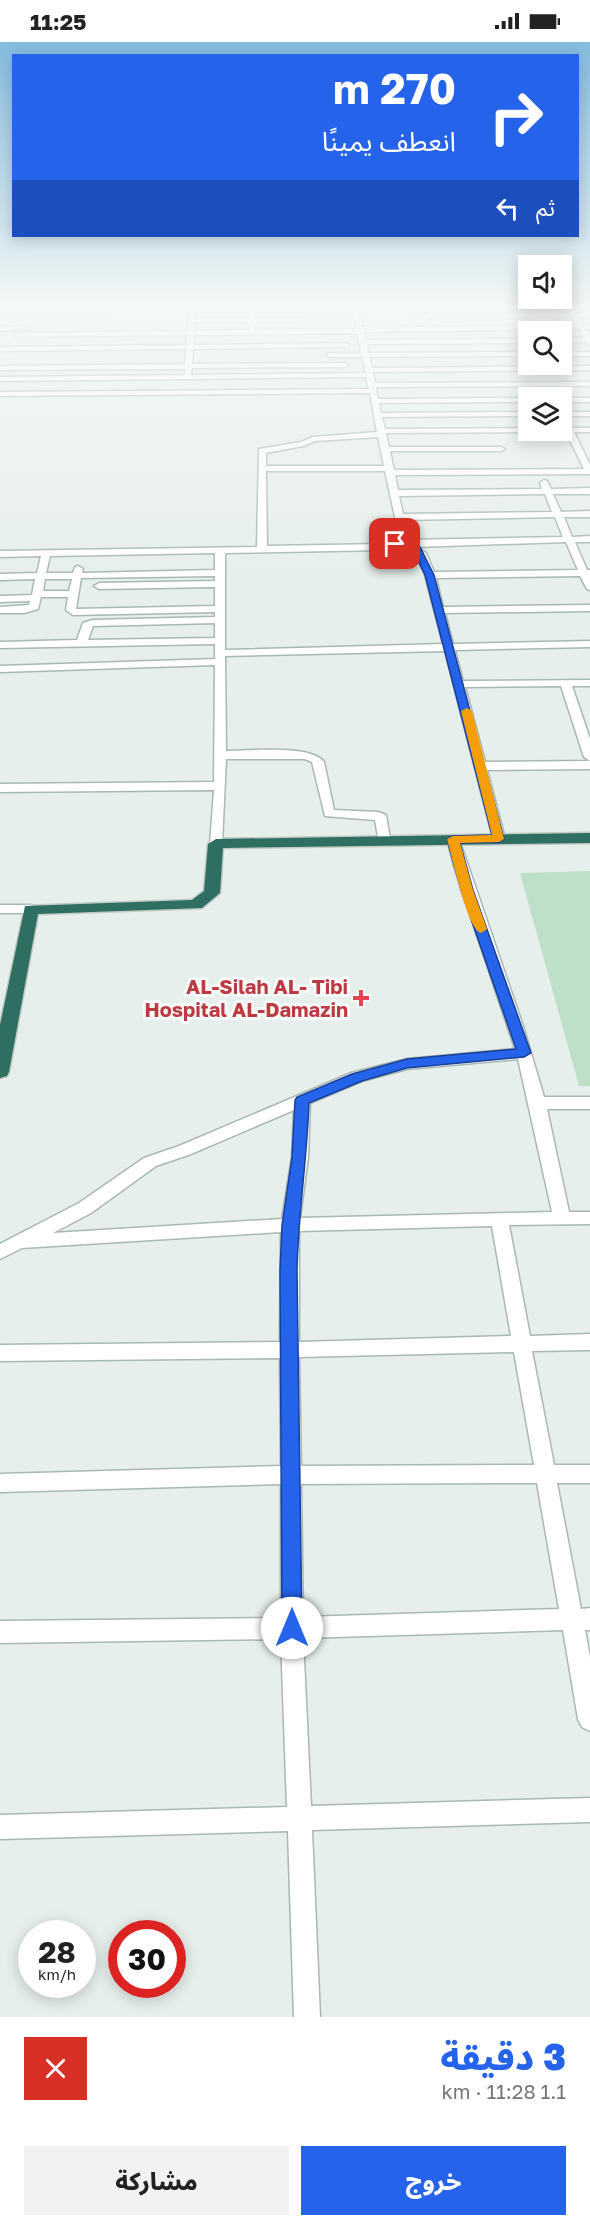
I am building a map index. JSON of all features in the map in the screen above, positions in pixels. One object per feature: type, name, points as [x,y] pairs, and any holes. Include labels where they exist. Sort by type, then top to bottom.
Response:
[{"type":"highway","points":[[0,1072],[31,909],[196,905],[212,893],[216,844],[590,838]]},
{"type":"street","points":[[375,397],[403,542],[420,553],[430,575],[482,766],[499,839]]},
{"type":"street","points":[[484,397],[505,460]]},
{"type":"street","points":[[376,401],[518,400]]},
{"type":"street","points":[[572,400],[590,400]]},
{"type":"street","points":[[379,415],[518,414]]},
{"type":"street","points":[[572,414],[590,414]]},
{"type":"street","points":[[262,550],[261,453],[266,450],[303,444],[313,439],[382,433],[518,430]]},
{"type":"street","points":[[572,430],[590,430]]},
{"type":"street","points":[[385,449],[505,460],[538,472],[589,471],[572,440]]},
{"type":"street","points":[[576,446],[590,446]]},
{"type":"street","points":[[262,468],[389,471],[505,460]]},
{"type":"street","points":[[538,472],[587,573],[590,587]]},
{"type":"street","points":[[393,492],[590,490]]},
{"type":"street","points":[[399,517],[590,514]]},
{"type":"street","points":[[0,554],[386,547],[403,542],[590,539]]},
{"type":"street","points":[[216,844],[220,786],[220,551]]},
{"type":"street","points":[[80,553],[71,610],[73,612],[130,610],[220,614]]},
{"type":"street","points":[[0,610],[34,607],[46,554]]},
{"type":"street","points":[[430,575],[587,573]]},
{"type":"street","points":[[0,577],[41,576],[75,585]]},
{"type":"street","points":[[0,599],[37,596],[75,585],[220,579]]},
{"type":"street","points":[[439,610],[590,608]]},
{"type":"street","points":[[128,622],[130,610]]},
{"type":"street","points":[[82,643],[89,624],[163,621],[220,614]]},
{"type":"street","points":[[163,621],[163,642]]},
{"type":"street","points":[[0,645],[220,641]]},
{"type":"street","points":[[64,667],[69,643]]},
{"type":"street","points":[[25,668],[29,644]]},
{"type":"street","points":[[0,669],[450,647],[590,644]]},
{"type":"street","points":[[459,684],[590,683]]},
{"type":"street","points":[[566,684],[585,726],[590,757]]},
{"type":"street","points":[[220,755],[306,755],[315,758],[318,762],[329,813],[378,816],[382,818],[384,840]]},
{"type":"street","points":[[482,766],[590,765]]},
{"type":"street","points":[[0,788],[220,786]]},
{"type":"street","points":[[453,839],[467,890],[524,1053],[538,1103],[562,1218]]},
{"type":"street","points":[[0,909],[31,909]]},
{"type":"street","points":[[0,1252],[85,1208],[150,1162],[185,1150],[357,1077],[407,1064],[524,1053]]},
{"type":"street","points":[[302,1100],[300,1157],[290,1225],[290,1475],[292,1628],[307,2017]]},
{"type":"street","points":[[538,1103],[590,1102]]},
{"type":"street","points":[[18,1242],[130,1232],[290,1225],[590,1218]]},
{"type":"street","points":[[499,1220],[546,1475],[580,1619],[590,1719]]},
{"type":"street","points":[[0,1353],[290,1350],[590,1342]]},
{"type":"street","points":[[0,1483],[290,1475],[590,1474]]},
{"type":"street","points":[[0,1632],[292,1628],[580,1619]]},
{"type":"street","points":[[0,1827],[590,1810]]},
{"type":"green space","points":[[590,871],[590,1086],[579,1086],[520,873]]},
{"type":"slow traffic","points":[[467,711],[499,839],[453,839],[481,929]]},
{"type":"place","name":"AL-Silah AL- Tibi Hospital AL-Damazin","points":[[361,998]]},
{"type":"route","points":[[292,1628],[289,1271],[290,1225],[300,1157],[302,1100],[357,1077],[407,1064],[524,1053],[467,890],[453,839],[499,839],[482,766],[430,575],[417,549],[400,541],[395,544]]}]
